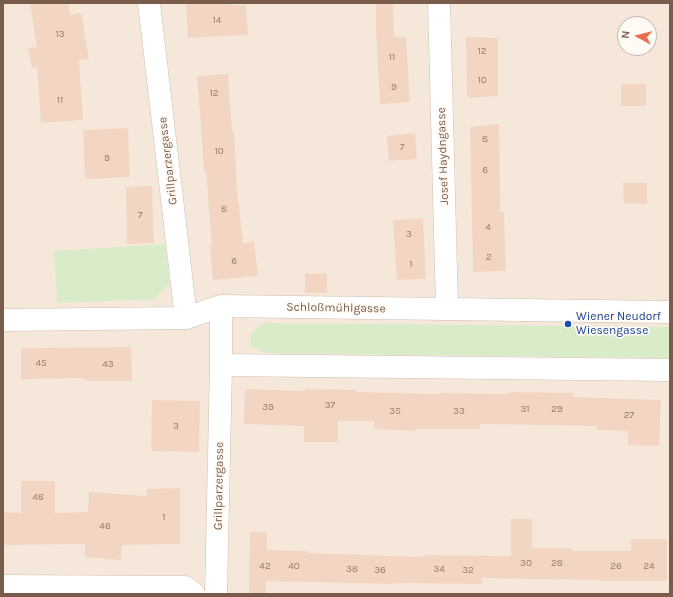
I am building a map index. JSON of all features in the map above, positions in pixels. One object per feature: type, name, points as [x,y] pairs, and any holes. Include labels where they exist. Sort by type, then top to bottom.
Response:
[{"type":"street","name":"Grillparzergasse","points":[[149,3],[186,318]]},
{"type":"street","name":"Josef Haydngasse","points":[[439,3],[447,309]]},
{"type":"street","name":"Grillparzergasse","points":[[216,594],[221,306]]},
{"type":"street","name":"Schloßmühlgasse","points":[[3,320],[186,318],[221,306],[670,312]]},
{"type":"street","points":[[221,365],[670,370]]},
{"type":"street","points":[[3,586],[185,587],[194,594]]},
{"type":"path","points":[[670,587],[670,594]]},
{"type":"shaded area","points":[[3,3],[670,3],[670,594],[3,594]]},
{"type":"green space","points":[[165,244],[170,283],[155,299],[57,303],[54,251]]},
{"type":"green space","points":[[264,323],[670,327],[670,358],[265,353],[251,346],[251,333]]},
{"type":"building","points":[[30,3],[68,3],[70,15],[81,13],[89,59],[79,60],[83,120],[41,123],[37,67],[32,68],[28,48],[37,47]]},
{"type":"building","points":[[186,3],[229,3],[229,5],[246,5],[248,35],[188,38]]},
{"type":"building","points":[[376,3],[393,3],[394,37],[406,37],[410,102],[380,104]]},
{"type":"building","points":[[466,37],[498,38],[498,96],[469,98],[469,96],[467,96]]},
{"type":"building","points":[[228,74],[232,132],[234,132],[237,190],[243,243],[254,242],[258,276],[213,280],[210,246],[212,246],[206,171],[204,171],[197,76]]},
{"type":"building","points":[[621,84],[646,84],[646,106],[621,106]]},
{"type":"building","points":[[499,124],[500,212],[504,212],[506,271],[473,272],[470,127]]},
{"type":"building","points":[[128,128],[130,177],[85,179],[83,130]]},
{"type":"building","points":[[415,133],[417,159],[389,161],[387,136]]},
{"type":"building","points":[[623,183],[647,183],[647,204],[624,203]]},
{"type":"building","points":[[152,186],[154,243],[127,244],[126,187]]},
{"type":"building","points":[[423,218],[426,279],[397,280],[393,220]]},
{"type":"building","points":[[327,273],[327,293],[305,293],[305,274]]},
{"type":"building","points":[[131,347],[132,381],[85,381],[85,378],[21,379],[21,348]]},
{"type":"building","points":[[245,389],[305,391],[305,389],[356,390],[356,392],[439,394],[510,394],[510,392],[573,393],[573,397],[661,400],[659,446],[628,445],[628,431],[597,430],[597,426],[480,424],[480,429],[416,429],[416,431],[374,429],[374,421],[338,421],[338,442],[304,442],[304,426],[244,424]]},
{"type":"building","points":[[152,400],[200,401],[199,452],[151,451]]},
{"type":"building","points":[[21,481],[55,481],[55,513],[88,512],[89,492],[147,496],[147,489],[180,488],[180,544],[122,545],[121,560],[85,557],[85,544],[3,545],[3,512],[21,513]]},
{"type":"building","points":[[511,519],[532,519],[532,548],[572,548],[572,551],[631,551],[631,539],[667,539],[667,581],[482,578],[482,584],[394,584],[266,581],[266,594],[249,593],[250,532],[267,532],[267,550],[425,557],[425,555],[511,556]]},
{"type":"place","name":"Wiener Neudorf Wiesengasse","points":[[568,324]]}]
